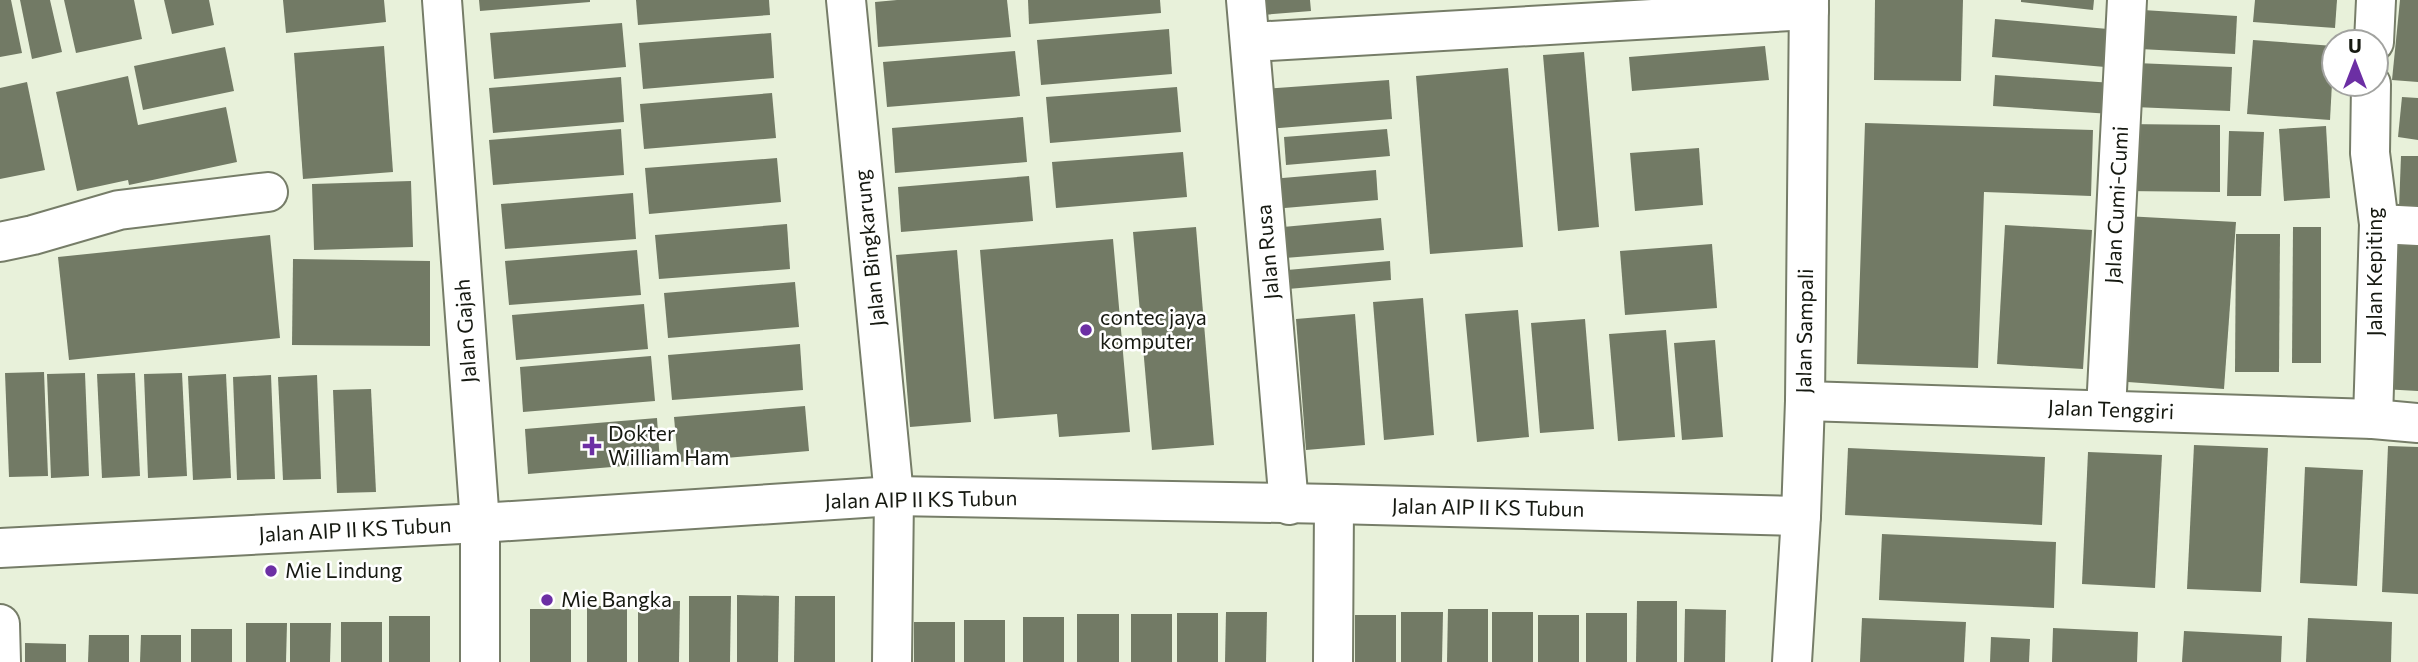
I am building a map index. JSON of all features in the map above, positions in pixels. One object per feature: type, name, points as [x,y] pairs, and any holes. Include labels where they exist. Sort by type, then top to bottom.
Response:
[{"type":"street","name":"Jalan Gajah","points":[[442,0],[480,523],[480,662]]},
{"type":"street","name":"Jalan Bingkarung","points":[[846,0],[894,496],[892,662]]},
{"type":"street","name":"Jalan Rusa","points":[[1246,0],[1289,505]]},
{"type":"street","name":"Jalan Cumi-Cumi","points":[[2106,410],[2127,0]]},
{"type":"street","points":[[2375,28],[2376,0]]},
{"type":"street","points":[[1251,42],[1809,5]]},
{"type":"street","name":"Jalan Sampali","points":[[1792,662],[1805,401],[1809,5]]},
{"type":"street","name":"Jalan Kepiting","points":[[2371,98],[2370,153],[2378,224],[2373,419]]},
{"type":"street","points":[[0,242],[119,210],[268,192]]},
{"type":"street","points":[[2378,224],[2418,226]]},
{"type":"street","name":"Jalan Tenggiri","points":[[1805,401],[2373,419],[2418,423]]},
{"type":"street","name":"Jalan AIP II KS Tubun","points":[[0,548],[480,523],[894,496],[1801,516]]},
{"type":"street","points":[[1333,662],[1334,504]]},
{"type":"street","points":[[0,624],[1,662]]},
{"type":"building","points":[[0,0],[11,0],[22,53],[0,57]]},
{"type":"building","points":[[20,0],[50,0],[62,52],[32,59]]},
{"type":"building","points":[[64,0],[134,0],[142,39],[76,53]]},
{"type":"building","points":[[164,0],[209,0],[214,25],[172,34]]},
{"type":"building","points":[[283,0],[384,0],[386,22],[286,33]]},
{"type":"building","points":[[479,0],[590,0],[590,2],[480,11]]},
{"type":"building","points":[[636,0],[769,0],[770,15],[638,25]]},
{"type":"building","points":[[1007,0],[1011,37],[878,47],[875,2]]},
{"type":"building","points":[[1028,0],[1160,0],[1161,13],[1029,24]]},
{"type":"building","points":[[1249,0],[1310,0],[1311,11],[1250,16]]},
{"type":"building","points":[[1875,0],[1963,0],[1961,81],[1874,80]]},
{"type":"building","points":[[2021,0],[2094,0],[2093,10]]},
{"type":"building","points":[[2255,0],[2337,0],[2335,28],[2253,22]]},
{"type":"building","points":[[2400,0],[2418,0],[2418,82],[2392,80]]},
{"type":"building","points":[[2143,10],[2237,16],[2235,54],[2140,49]]},
{"type":"building","points":[[1995,19],[2108,29],[2105,67],[1992,57]]},
{"type":"building","points":[[622,23],[626,67],[494,79],[490,33]]},
{"type":"building","points":[[1169,29],[1172,74],[1041,85],[1037,40]]},
{"type":"building","points":[[771,33],[774,78],[643,89],[639,43]]},
{"type":"building","points":[[2253,40],[2320,45],[2320,98],[2331,98],[2330,120],[2247,114]]},
{"type":"building","points":[[384,46],[393,172],[303,179],[294,53]]},
{"type":"building","points":[[1765,46],[1769,80],[1632,91],[1629,57]]},
{"type":"building","points":[[225,47],[234,91],[143,110],[134,66]]},
{"type":"building","points":[[1015,51],[1020,96],[887,107],[883,62]]},
{"type":"building","points":[[1584,52],[1599,227],[1558,231],[1543,55]]},
{"type":"building","points":[[2136,63],[2232,67],[2230,111],[2134,107]]},
{"type":"building","points":[[1508,68],[1523,247],[1430,254],[1416,76]]},
{"type":"building","points":[[1995,75],[2113,83],[2111,114],[1993,106]]},
{"type":"building","points":[[128,76],[138,125],[226,107],[237,162],[129,185],[128,180],[77,191],[56,92]]},
{"type":"building","points":[[621,77],[624,122],[493,133],[489,88]]},
{"type":"building","points":[[1389,80],[1392,119],[1267,129],[1263,89]]},
{"type":"building","points":[[27,82],[45,170],[0,179],[0,88]]},
{"type":"building","points":[[1177,87],[1181,132],[1050,143],[1046,97]]},
{"type":"building","points":[[772,93],[776,138],[644,149],[640,104]]},
{"type":"building","points":[[2402,97],[2418,98],[2418,140],[2398,137]]},
{"type":"building","points":[[1023,117],[1027,162],[895,173],[892,128]]},
{"type":"building","points":[[1865,123],[2093,130],[2091,196],[1984,192],[1978,368],[1857,364]]},
{"type":"building","points":[[2123,124],[2220,125],[2220,192],[2123,191]]},
{"type":"building","points":[[2326,126],[2330,198],[2284,201],[2279,129]]},
{"type":"building","points":[[621,129],[624,175],[493,185],[489,140]]},
{"type":"building","points":[[1387,129],[1390,156],[1286,165],[1284,137]]},
{"type":"building","points":[[2229,131],[2264,132],[2261,196],[2227,196]]},
{"type":"building","points":[[1699,148],[1703,205],[1635,211],[1630,153]]},
{"type":"building","points":[[1183,152],[1187,197],[1056,208],[1052,162]]},
{"type":"building","points":[[2401,156],[2418,156],[2418,208],[2399,208]]},
{"type":"building","points":[[777,158],[781,202],[649,214],[645,168]]},
{"type":"building","points":[[1376,170],[1378,200],[1273,209],[1271,179]]},
{"type":"building","points":[[1029,176],[1033,221],[901,232],[898,187]]},
{"type":"building","points":[[411,181],[413,247],[314,250],[312,184]]},
{"type":"building","points":[[633,193],[636,239],[505,249],[501,204]]},
{"type":"building","points":[[2125,216],[2236,222],[2224,389],[2114,381]]},
{"type":"building","points":[[1381,218],[1384,250],[1285,258],[1283,227]]},
{"type":"building","points":[[787,224],[790,269],[659,279],[655,235]]},
{"type":"building","points":[[2005,225],[2092,230],[2083,369],[1997,364]]},
{"type":"building","points":[[1196,227],[1214,445],[1152,450],[1133,232]]},
{"type":"building","points":[[2293,227],[2321,227],[2321,363],[2292,363]]},
{"type":"building","points":[[2236,234],[2280,234],[2279,372],[2235,372]]},
{"type":"building","points":[[270,235],[280,338],[69,360],[58,257]]},
{"type":"building","points":[[2390,237],[2418,239],[2418,391],[2382,389]]},
{"type":"building","points":[[1113,239],[1130,432],[1059,437],[1057,414],[994,419],[980,250]]},
{"type":"building","points":[[1712,244],[1717,308],[1625,315],[1620,251]]},
{"type":"building","points":[[637,250],[641,295],[509,305],[505,261]]},
{"type":"building","points":[[957,250],[971,422],[910,427],[896,255]]},
{"type":"building","points":[[293,259],[430,261],[430,346],[292,345]]},
{"type":"building","points":[[1390,261],[1391,280],[1288,289],[1287,270]]},
{"type":"building","points":[[795,282],[799,327],[668,338],[664,293]]},
{"type":"building","points":[[1423,298],[1434,435],[1384,440],[1373,302]]},
{"type":"building","points":[[644,304],[648,349],[516,360],[512,315]]},
{"type":"building","points":[[1518,310],[1529,437],[1477,442],[1465,314]]},
{"type":"building","points":[[1355,314],[1365,445],[1306,450],[1296,319]]},
{"type":"building","points":[[1585,319],[1594,429],[1540,433],[1531,323]]},
{"type":"building","points":[[1666,330],[1675,437],[1618,441],[1609,334]]},
{"type":"building","points":[[1715,340],[1723,437],[1682,440],[1674,343]]},
{"type":"building","points":[[800,344],[803,390],[672,400],[668,355]]},
{"type":"building","points":[[651,356],[655,401],[523,412],[520,367]]},
{"type":"building","points":[[44,372],[48,476],[9,477],[5,373]]},
{"type":"building","points":[[85,373],[89,476],[51,478],[47,374]]},
{"type":"building","points":[[135,373],[140,476],[102,478],[97,374]]},
{"type":"building","points":[[182,373],[187,476],[148,478],[144,374]]},
{"type":"building","points":[[226,374],[231,478],[193,480],[188,376]]},
{"type":"building","points":[[271,375],[275,479],[237,480],[233,377]]},
{"type":"building","points":[[317,375],[321,479],[283,480],[278,377]]},
{"type":"building","points":[[371,389],[376,492],[337,493],[333,390]]},
{"type":"building","points":[[805,406],[809,451],[678,462],[674,417]]},
{"type":"building","name":"Dokter William Ham","points":[[657,418],[660,463],[528,474],[525,429]]},
{"type":"building","points":[[2194,445],[2268,448],[2261,592],[2187,589]]},
{"type":"building","points":[[2388,446],[2418,447],[2418,594],[2382,592]]},
{"type":"building","points":[[1848,448],[2045,457],[2042,525],[1845,515]]},
{"type":"building","points":[[2088,452],[2162,455],[2155,588],[2082,584]]},
{"type":"building","points":[[2305,467],[2363,470],[2357,586],[2300,583]]},
{"type":"building","points":[[1882,534],[2056,542],[2054,608],[1879,600]]},
{"type":"building","points":[[737,595],[779,596],[778,662],[737,662]]},
{"type":"building","points":[[689,596],[731,596],[730,662],[689,662]]},
{"type":"building","points":[[795,596],[835,596],[835,662],[794,662]]},
{"type":"building","points":[[638,601],[680,601],[679,662],[638,662]]},
{"type":"building","points":[[1637,601],[1677,601],[1677,662],[1636,662]]},
{"type":"building","points":[[587,606],[627,606],[627,662],[587,662]]},
{"type":"building","points":[[530,609],[571,609],[571,662],[530,662]]},
{"type":"building","points":[[1448,609],[1488,609],[1488,662],[1447,662]]},
{"type":"building","points":[[1685,609],[1726,610],[1725,662],[1684,662]]},
{"type":"building","points":[[1226,612],[1267,612],[1266,662],[1225,662]]},
{"type":"building","points":[[1401,612],[1443,612],[1442,662],[1401,662]]},
{"type":"building","points":[[1492,612],[1533,612],[1533,662],[1492,662]]},
{"type":"building","points":[[1177,613],[1218,613],[1218,662],[1177,662]]},
{"type":"building","points":[[1586,613],[1627,613],[1627,662],[1586,662]]},
{"type":"building","points":[[1077,614],[1119,614],[1119,662],[1077,662]]},
{"type":"building","points":[[1131,614],[1172,614],[1172,662],[1131,662]]},
{"type":"building","points":[[1355,615],[1396,615],[1396,662],[1355,662]]},
{"type":"building","points":[[1538,615],[1579,615],[1579,662],[1538,662]]},
{"type":"building","points":[[389,616],[430,616],[430,662],[389,662]]},
{"type":"building","points":[[1023,617],[1064,617],[1064,662],[1023,662]]},
{"type":"building","points":[[1862,618],[1966,622],[1964,662],[1860,662]]},
{"type":"building","points":[[2308,618],[2392,622],[2391,662],[2306,662]]},
{"type":"building","points":[[964,620],[1005,620],[1005,662],[964,662]]},
{"type":"building","points":[[341,622],[382,622],[382,662],[341,662]]},
{"type":"building","points":[[914,622],[955,622],[955,662],[914,662]]},
{"type":"building","points":[[246,623],[287,623],[286,662],[246,662]]},
{"type":"building","points":[[290,623],[331,623],[330,662],[290,662]]},
{"type":"building","points":[[2053,628],[2138,632],[2137,662],[2052,662]]},
{"type":"building","points":[[191,629],[232,629],[232,662],[191,662]]},
{"type":"building","points":[[2184,631],[2282,636],[2281,662],[2182,662]]},
{"type":"building","points":[[89,635],[129,635],[129,662],[88,662]]},
{"type":"building","points":[[141,635],[181,635],[181,662],[140,662]]},
{"type":"building","points":[[1991,637],[2030,639],[2029,662],[1990,662]]},
{"type":"building","points":[[25,643],[66,644],[66,662],[25,662]]},
{"type":"place","name":"contec jaya komputer","points":[[1086,330]]},
{"type":"place","name":"Dokter William Ham","points":[[592,446]]},
{"type":"place","name":"Mie Lindung","points":[[271,571]]},
{"type":"place","name":"Mie Bangka","points":[[547,600]]}]
